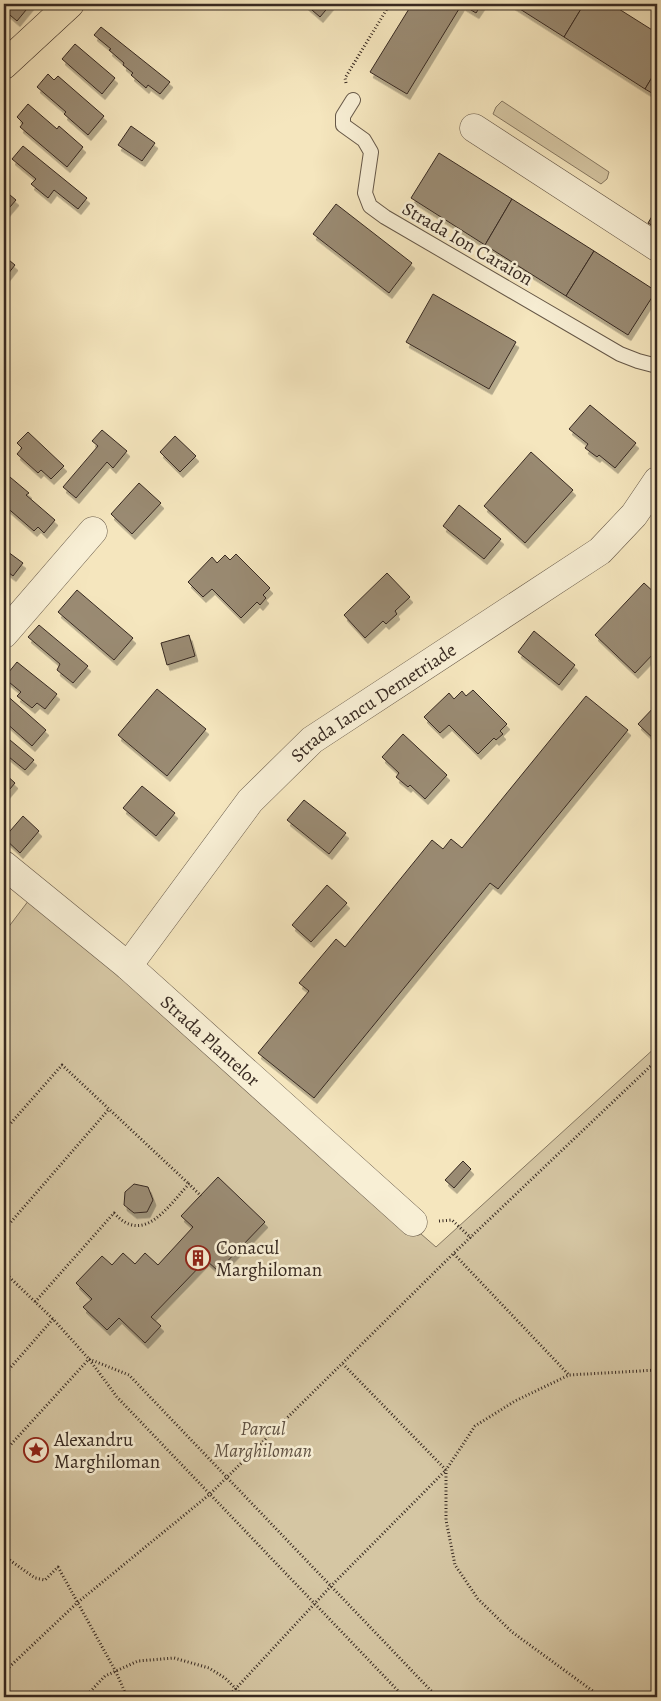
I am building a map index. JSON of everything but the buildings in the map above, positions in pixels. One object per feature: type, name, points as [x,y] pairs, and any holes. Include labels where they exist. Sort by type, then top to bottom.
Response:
[{"type":"main road","points":[[4,64],[70,4]]},
{"type":"street","points":[[474,128],[657,248]]},
{"type":"street","name":"Strada Iancu Demetriade","points":[[128,966],[250,800],[312,740],[600,551],[634,515],[657,481]]},
{"type":"street","points":[[4,634],[93,531]]},
{"type":"street","name":"Strada Plantelor","points":[[4,865],[128,966],[413,1222]]},
{"type":"lane","name":"Strada Ion Caraion","points":[[353,100],[343,116],[343,125],[364,140],[371,152],[365,193],[370,206],[385,217],[620,354],[657,366]]},
{"type":"path","points":[[353,100],[345,78],[390,4]]},
{"type":"path","points":[[4,1672],[77,1603],[210,1494],[454,1253],[657,1060]]},
{"type":"path","points":[[4,1131],[62,1065],[201,1196]]},
{"type":"path","points":[[4,1230],[109,1109]]},
{"type":"path","points":[[35,1302],[114,1212],[120,1219],[130,1225],[142,1226],[155,1220],[189,1184]]},
{"type":"path","points":[[413,1222],[452,1220],[471,1238]]},
{"type":"path","points":[[454,1253],[569,1374]]},
{"type":"path","points":[[4,1272],[53,1319],[89,1359],[117,1397],[404,1697]]},
{"type":"path","points":[[4,1375],[53,1319]]},
{"type":"path","points":[[4,1452],[89,1359]]},
{"type":"path","points":[[89,1359],[129,1374],[437,1697]]},
{"type":"path","points":[[342,1364],[446,1470],[446,1520],[455,1565],[478,1599],[512,1632],[600,1697]]},
{"type":"path","points":[[228,1697],[331,1586],[446,1470],[475,1426],[515,1401],[569,1374],[657,1370]]},
{"type":"path","points":[[4,1556],[36,1578],[45,1580],[58,1566],[116,1672],[127,1697]]},
{"type":"path","points":[[85,1697],[105,1676],[138,1661],[174,1658],[209,1668],[225,1678],[244,1697]]},
{"type":"green space","points":[[502,101],[609,172],[607,179],[601,184],[493,114],[496,107]]},
{"type":"green space","name":"Parcul Marghiloman","points":[[32,896],[436,1247],[657,1046],[657,1697],[4,1697],[4,933]]},
{"type":"place","name":"Conacul Marghiloman","points":[[198,1258]]},
{"type":"place","name":"Alexandru Marghiloman","points":[[36,1450]]}]
